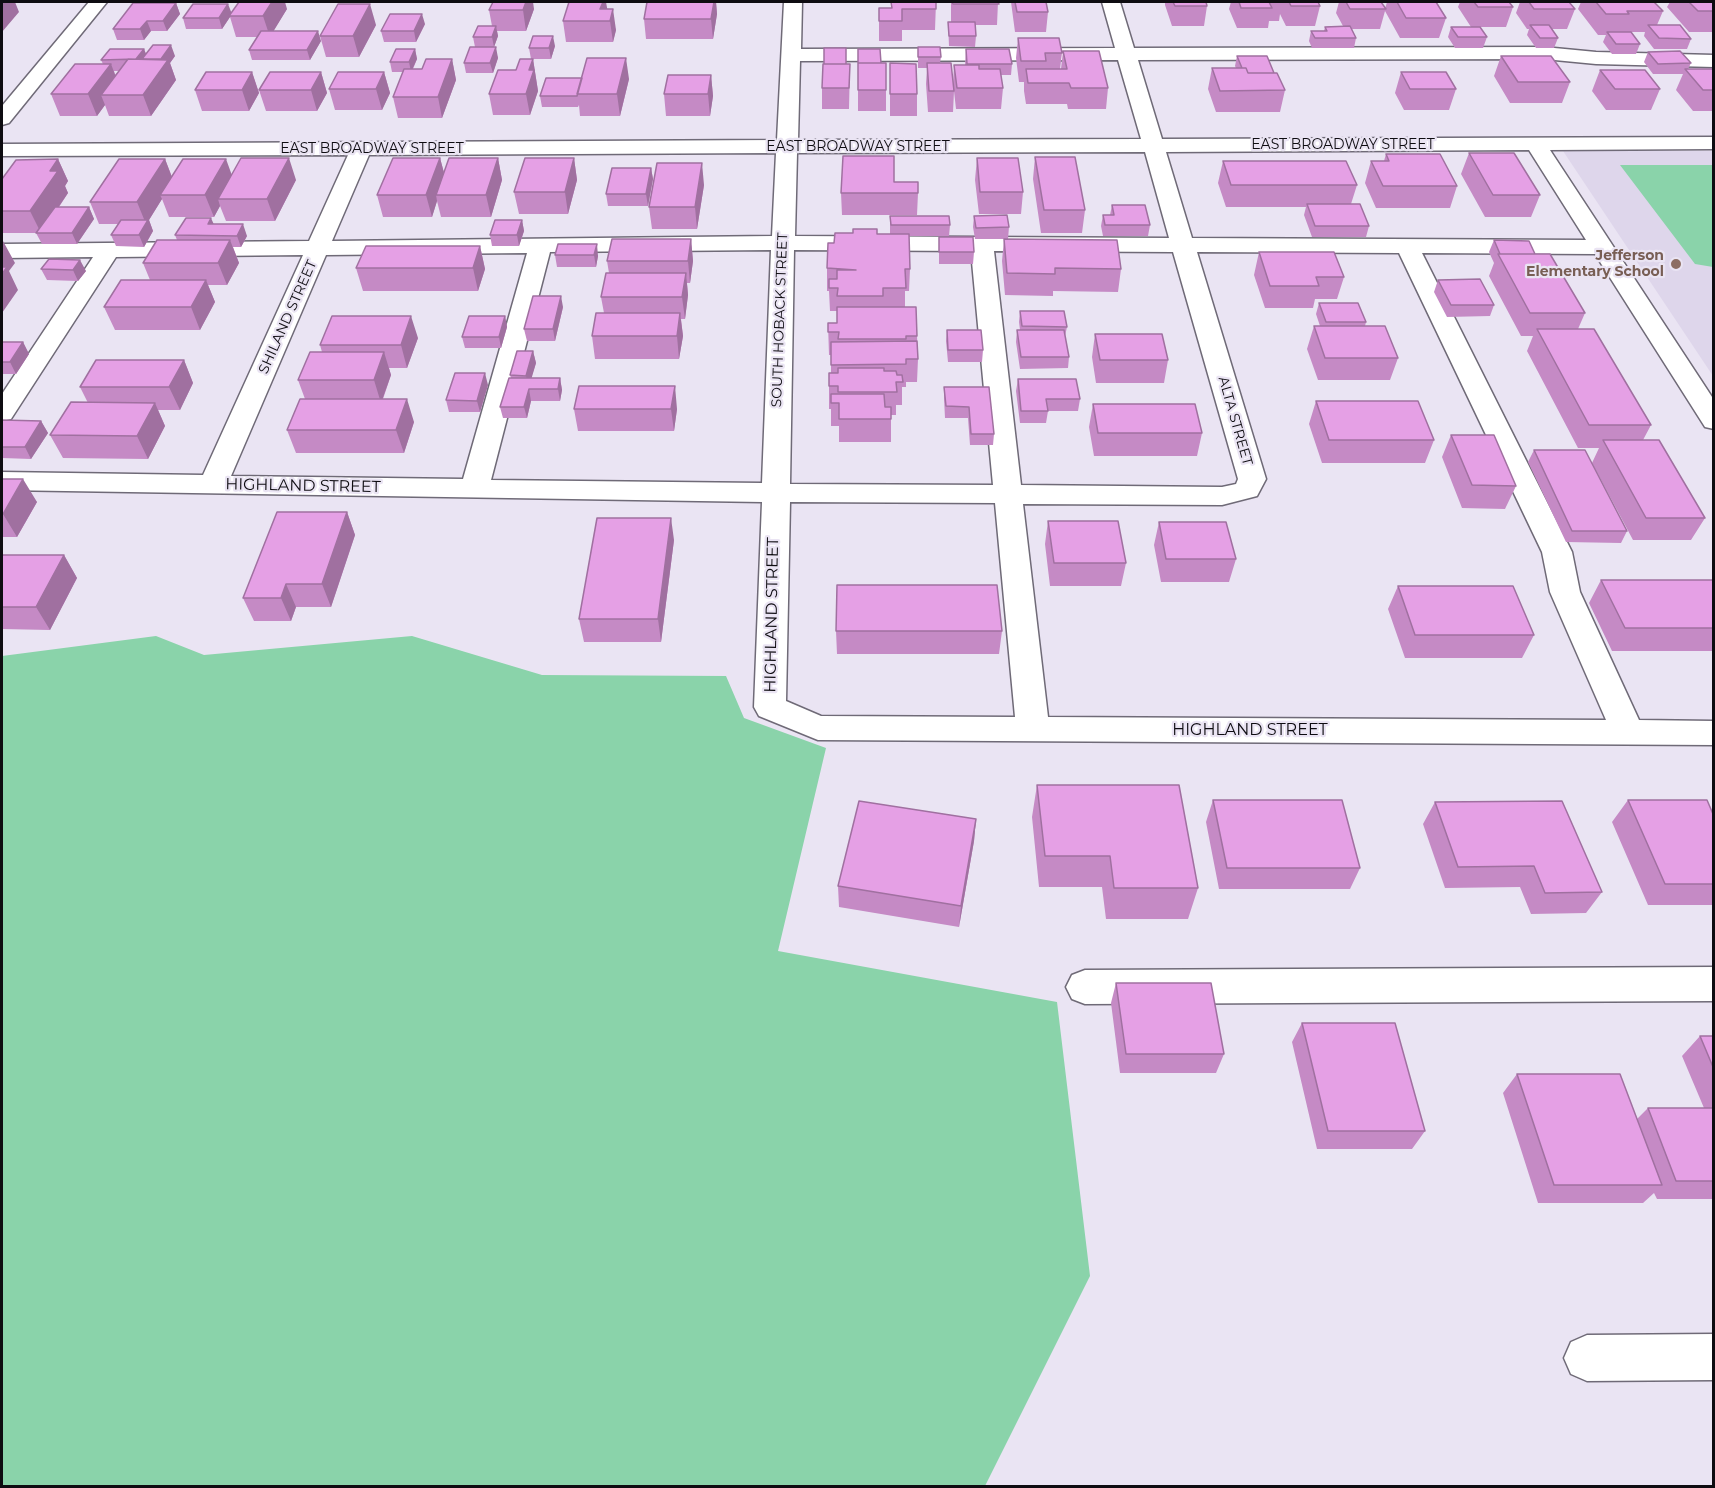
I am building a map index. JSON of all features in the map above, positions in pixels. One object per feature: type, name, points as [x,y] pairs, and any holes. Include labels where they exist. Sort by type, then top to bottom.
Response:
[{"type":"street","points":[[2,119],[98,2]]},
{"type":"street","name":"SOUTH HOBACK STREET","points":[[775,492],[793,2]]},
{"type":"street","name":"ALTA STREET","points":[[775,492],[1222,496],[1247,490],[1252,479],[1111,2]]},
{"type":"street","points":[[791,55],[1128,56],[1532,53],[1596,58],[1713,61]]},
{"type":"street","points":[[1535,143],[1713,421]]},
{"type":"street","name":"EAST BROADWAY STREET","points":[[2,150],[1713,143]]},
{"type":"street","name":"SHILAND STREET","points":[[213,484],[361,149]]},
{"type":"street","points":[[2,250],[317,249],[783,243],[1601,247]]},
{"type":"street","points":[[981,243],[1033,729]]},
{"type":"street","points":[[475,488],[540,246]]},
{"type":"street","points":[[1407,246],[1557,552],[1565,592],[1628,732]]},
{"type":"street","points":[[2,412],[109,250]]},
{"type":"street","name":"HIGHLAND STREET","points":[[2,481],[775,492],[770,707],[818,728],[1713,733]]},
{"type":"street","points":[[1084,987],[1713,984]]},
{"type":"street","points":[[1587,1358],[1713,1357]]},
{"type":"shaded area","name":"Jefferson Elementary School","points":[[1563,151],[1713,151],[1713,376]]},
{"type":"green space","points":[[1620,165],[1713,165],[1713,267],[1695,264]]},
{"type":"green space","points":[[156,636],[204,655],[412,636],[542,675],[726,676],[744,718],[826,748],[778,951],[1057,1002],[1090,1276],[985,1486],[2,1486],[2,656]]},
{"type":"building","points":[[239,2],[272,2],[263,16],[229,16]]},
{"type":"building","points":[[493,2],[526,2],[523,10],[489,10]]},
{"type":"building","points":[[569,2],[603,2],[600,9],[613,9],[610,21],[563,21]]},
{"type":"building","points":[[647,2],[714,2],[711,19],[644,19]]},
{"type":"building","points":[[891,2],[936,2],[936,9],[902,9],[902,21],[879,21],[879,8],[892,8]]},
{"type":"building","points":[[952,2],[998,2],[999,4],[953,4]]},
{"type":"building","points":[[1015,2],[1046,2],[1048,12],[1017,12]]},
{"type":"building","points":[[1173,2],[1206,2],[1207,6],[1175,6]]},
{"type":"building","points":[[1239,2],[1269,2],[1272,8],[1241,8]]},
{"type":"building","points":[[1289,2],[1318,2],[1320,6],[1291,6]]},
{"type":"building","points":[[1346,2],[1381,2],[1386,9],[1350,9]]},
{"type":"building","points":[[1397,2],[1436,2],[1446,18],[1406,18]]},
{"type":"building","points":[[1474,2],[1509,2],[1513,7],[1478,7]]},
{"type":"building","points":[[1529,2],[1569,2],[1575,9],[1534,9]]},
{"type":"building","points":[[1596,2],[1654,2],[1663,11],[1627,11],[1629,14],[1606,14]]},
{"type":"building","points":[[1689,2],[1713,2],[1713,11],[1698,11]]},
{"type":"building","points":[[133,3],[176,3],[163,21],[147,21],[140,29],[113,29]]},
{"type":"building","points":[[193,4],[228,4],[219,18],[183,18]]},
{"type":"building","points":[[338,4],[370,4],[353,36],[320,36]]},
{"type":"building","points":[[390,14],[422,14],[414,31],[381,31]]},
{"type":"building","points":[[948,22],[975,22],[976,36],[949,36]]},
{"type":"building","points":[[1530,25],[1549,25],[1558,38],[1540,38]]},
{"type":"building","points":[[1648,25],[1680,25],[1691,39],[1659,38]]},
{"type":"building","points":[[478,26],[496,26],[492,37],[473,37]]},
{"type":"building","points":[[1350,26],[1356,38],[1315,38],[1311,31],[1327,31],[1325,27]]},
{"type":"building","points":[[1451,27],[1480,27],[1487,37],[1458,37]]},
{"type":"building","points":[[261,31],[318,31],[307,50],[249,50]]},
{"type":"building","points":[[1607,32],[1631,32],[1640,44],[1616,44]]},
{"type":"building","points":[[533,36],[553,36],[549,48],[529,48]]},
{"type":"building","points":[[1018,38],[1059,38],[1062,53],[1045,53],[1046,61],[1021,61]]},
{"type":"building","points":[[153,45],[171,45],[161,59],[142,59]]},
{"type":"building","points":[[470,47],[496,47],[490,63],[464,63]]},
{"type":"building","points":[[918,47],[940,47],[941,57],[918,57]]},
{"type":"building","points":[[824,48],[846,48],[846,64],[824,64]]},
{"type":"building","points":[[110,49],[144,49],[136,59],[101,60]]},
{"type":"building","points":[[396,49],[415,49],[409,62],[390,62]]},
{"type":"building","points":[[858,49],[880,49],[881,63],[858,63]]},
{"type":"building","points":[[966,49],[1009,49],[1012,64],[967,64]]},
{"type":"building","points":[[1063,51],[1099,51],[1108,88],[1071,88],[1069,83],[1028,83],[1026,69],[1067,69]]},
{"type":"building","points":[[1680,51],[1691,63],[1658,64],[1648,52]]},
{"type":"building","points":[[1237,56],[1267,56],[1274,73],[1248,73],[1246,68],[1242,68]]},
{"type":"building","points":[[1501,56],[1551,56],[1570,82],[1518,82]]},
{"type":"building","points":[[587,58],[626,58],[617,94],[577,94]]},
{"type":"building","points":[[128,59],[168,60],[143,95],[101,95]]},
{"type":"building","points":[[426,59],[452,59],[438,97],[393,97],[404,69],[422,69]]},
{"type":"building","points":[[520,59],[533,59],[529,70],[534,70],[526,94],[489,94],[498,70],[516,70]]},
{"type":"building","points":[[858,63],[886,63],[886,90],[858,90]]},
{"type":"building","points":[[890,63],[916,64],[917,94],[890,94]]},
{"type":"building","points":[[927,63],[951,63],[954,91],[929,91]]},
{"type":"building","points":[[75,64],[111,64],[88,94],[51,94]]},
{"type":"building","points":[[823,64],[850,64],[849,88],[822,88]]},
{"type":"building","points":[[954,65],[979,65],[979,69],[1000,69],[1003,88],[957,88]]},
{"type":"building","points":[[1212,68],[1246,68],[1248,73],[1277,73],[1285,90],[1220,91]]},
{"type":"building","points":[[1685,69],[1713,69],[1713,90],[1703,90]]},
{"type":"building","points":[[1600,70],[1645,70],[1660,89],[1615,89]]},
{"type":"building","points":[[206,72],[252,72],[242,90],[195,90]]},
{"type":"building","points":[[270,72],[321,72],[311,90],[259,90]]},
{"type":"building","points":[[338,72],[384,72],[376,89],[329,89]]},
{"type":"building","points":[[1401,72],[1446,72],[1456,89],[1410,89]]},
{"type":"building","points":[[668,75],[711,75],[708,94],[664,94]]},
{"type":"building","points":[[546,78],[582,78],[577,96],[540,96]]},
{"type":"building","points":[[1469,153],[1514,153],[1540,195],[1493,195]]},
{"type":"building","points":[[1386,154],[1440,154],[1457,186],[1383,186],[1371,161],[1389,161]]},
{"type":"building","points":[[843,156],[894,156],[894,182],[918,182],[918,193],[841,193]]},
{"type":"building","points":[[1035,157],[1075,157],[1085,210],[1044,210]]},
{"type":"building","points":[[241,158],[289,158],[267,199],[218,199]]},
{"type":"building","points":[[393,158],[440,158],[426,195],[377,195]]},
{"type":"building","points":[[449,158],[498,158],[486,195],[436,195]]},
{"type":"building","points":[[525,158],[574,158],[565,192],[514,192]]},
{"type":"building","points":[[977,158],[1018,158],[1023,192],[980,192]]},
{"type":"building","points":[[58,159],[50,171],[58,171],[30,211],[2,211],[2,179],[16,160]]},
{"type":"building","points":[[119,159],[165,159],[137,202],[90,202]]},
{"type":"building","points":[[183,159],[226,159],[205,195],[160,195]]},
{"type":"building","points":[[1223,161],[1346,161],[1357,185],[1231,185]]},
{"type":"building","points":[[657,163],[702,163],[695,207],[649,207]]},
{"type":"building","points":[[612,168],[651,168],[646,194],[606,194]]},
{"type":"building","points":[[1307,204],[1360,204],[1369,226],[1315,226]]},
{"type":"building","points":[[1112,205],[1145,205],[1150,225],[1105,225],[1103,215],[1114,215]]},
{"type":"building","points":[[55,207],[89,207],[72,233],[36,233]]},
{"type":"building","points":[[1007,215],[1009,227],[976,228],[974,216]]},
{"type":"building","points":[[890,216],[949,216],[950,225],[891,225]]},
{"type":"building","points":[[186,218],[211,218],[208,224],[243,224],[237,236],[175,235]]},
{"type":"building","points":[[121,220],[148,220],[139,235],[111,235]]},
{"type":"building","points":[[495,220],[522,220],[517,235],[490,235]]},
{"type":"building","points":[[853,229],[877,229],[877,234],[909,234],[910,269],[905,269],[906,288],[883,288],[883,296],[837,296],[838,288],[829,288],[829,279],[837,279],[837,270],[856,270],[827,268],[828,243],[834,243],[835,233],[853,233]]},
{"type":"building","points":[[939,237],[973,237],[974,252],[939,252]]},
{"type":"building","points":[[612,239],[691,239],[688,261],[607,261]]},
{"type":"building","points":[[1004,239],[1117,240],[1121,269],[1055,268],[1055,274],[1007,273]]},
{"type":"building","points":[[157,240],[230,240],[218,263],[143,263]]},
{"type":"building","points":[[1494,240],[1529,241],[1535,254],[1500,254]]},
{"type":"building","points":[[558,244],[597,244],[594,255],[555,255]]},
{"type":"building","points":[[366,246],[480,246],[473,268],[356,268]]},
{"type":"building","points":[[1259,252],[1334,252],[1344,277],[1316,277],[1319,286],[1270,286]]},
{"type":"building","points":[[1498,254],[1550,254],[1585,313],[1530,313]]},
{"type":"building","points":[[49,259],[80,260],[73,270],[41,269]]},
{"type":"building","points":[[606,273],[686,273],[682,297],[601,297]]},
{"type":"building","points":[[1480,279],[1494,305],[1451,305],[1438,280]]},
{"type":"building","points":[[121,280],[206,280],[191,307],[104,307]]},
{"type":"building","points":[[533,296],[561,296],[553,329],[524,329]]},
{"type":"building","points":[[1319,303],[1358,303],[1366,322],[1326,322]]},
{"type":"building","points":[[837,307],[916,307],[917,336],[906,336],[906,339],[838,339],[839,332],[828,332],[828,323],[837,323]]},
{"type":"building","points":[[1020,311],[1064,311],[1067,327],[1022,326]]},
{"type":"building","points":[[596,313],[680,313],[677,336],[592,336]]},
{"type":"building","points":[[332,316],[411,316],[401,345],[320,345]]},
{"type":"building","points":[[469,316],[505,316],[499,337],[462,337]]},
{"type":"building","points":[[1314,326],[1385,326],[1398,358],[1325,358]]},
{"type":"building","points":[[1537,329],[1594,329],[1651,425],[1589,425]]},
{"type":"building","points":[[947,330],[981,330],[983,350],[948,350]]},
{"type":"building","points":[[1017,330],[1064,330],[1069,357],[1021,357]]},
{"type":"building","points":[[1095,334],[1162,334],[1168,360],[1100,360]]},
{"type":"building","points":[[917,341],[918,359],[906,359],[906,364],[831,365],[831,342]]},
{"type":"building","points":[[2,342],[23,342],[10,362],[2,362]]},
{"type":"building","points":[[517,351],[533,351],[526,376],[510,375]]},
{"type":"building","points":[[310,352],[384,352],[374,380],[298,380]]},
{"type":"building","points":[[96,360],[184,360],[169,387],[80,387]]},
{"type":"building","points":[[838,368],[884,368],[884,371],[896,371],[897,375],[902,375],[903,382],[896,382],[897,392],[838,392],[838,386],[829,386],[829,373],[838,373]]},
{"type":"building","points":[[455,373],[485,373],[477,401],[446,400]]},
{"type":"building","points":[[509,378],[560,378],[558,389],[529,389],[524,407],[500,407]]},
{"type":"building","points":[[1018,379],[1076,379],[1080,399],[1046,399],[1048,411],[1021,411]]},
{"type":"building","points":[[579,386],[675,386],[671,409],[574,409]]},
{"type":"building","points":[[944,387],[989,387],[994,434],[971,434],[969,407],[946,406]]},
{"type":"building","points":[[831,394],[884,394],[885,407],[891,407],[891,419],[839,419],[839,403],[831,403]]},
{"type":"building","points":[[300,399],[407,399],[396,430],[287,430]]},
{"type":"building","points":[[1316,401],[1418,401],[1434,440],[1329,440]]},
{"type":"building","points":[[71,402],[155,403],[137,436],[50,435]]},
{"type":"building","points":[[1093,404],[1195,404],[1202,433],[1098,433]]},
{"type":"building","points":[[2,420],[41,421],[25,447],[2,447]]},
{"type":"building","points":[[1451,435],[1494,435],[1516,486],[1472,485]]},
{"type":"building","points":[[1603,440],[1659,440],[1705,518],[1646,518]]},
{"type":"building","points":[[1534,450],[1585,450],[1627,531],[1572,531]]},
{"type":"building","points":[[2,479],[23,479],[3,514],[2,514]]},
{"type":"building","points":[[277,512],[347,512],[322,584],[286,584],[281,598],[243,598]]},
{"type":"building","points":[[597,518],[671,518],[658,619],[579,619]]},
{"type":"building","points":[[1048,521],[1118,521],[1126,563],[1054,563]]},
{"type":"building","points":[[1159,522],[1226,522],[1236,559],[1166,559]]},
{"type":"building","points":[[2,555],[64,555],[36,607],[2,607]]},
{"type":"building","points":[[1601,580],[1713,580],[1713,628],[1625,628]]},
{"type":"building","points":[[837,585],[997,585],[1002,631],[836,631]]},
{"type":"building","points":[[1398,586],[1513,586],[1534,635],[1415,635]]},
{"type":"building","points":[[1037,785],[1179,785],[1198,888],[1114,888],[1110,856],[1045,856]]},
{"type":"building","points":[[1213,800],[1342,800],[1360,868],[1227,868]]},
{"type":"building","points":[[1628,800],[1707,800],[1713,814],[1713,884],[1665,884]]},
{"type":"building","points":[[859,801],[976,819],[961,906],[838,886]]},
{"type":"building","points":[[1562,801],[1602,892],[1545,893],[1534,866],[1458,867],[1435,802]]},
{"type":"building","points":[[1116,983],[1211,983],[1224,1054],[1126,1054]]},
{"type":"building","points":[[1302,1023],[1395,1023],[1425,1131],[1328,1131]]},
{"type":"building","points":[[1700,1036],[1713,1036],[1713,1067]]},
{"type":"building","points":[[1517,1074],[1620,1074],[1662,1185],[1554,1185]]},
{"type":"building","points":[[1648,1108],[1713,1108],[1713,1181],[1676,1181]]},
{"type":"place","name":"Jefferson Elementary School","points":[[1676,264]]}]
